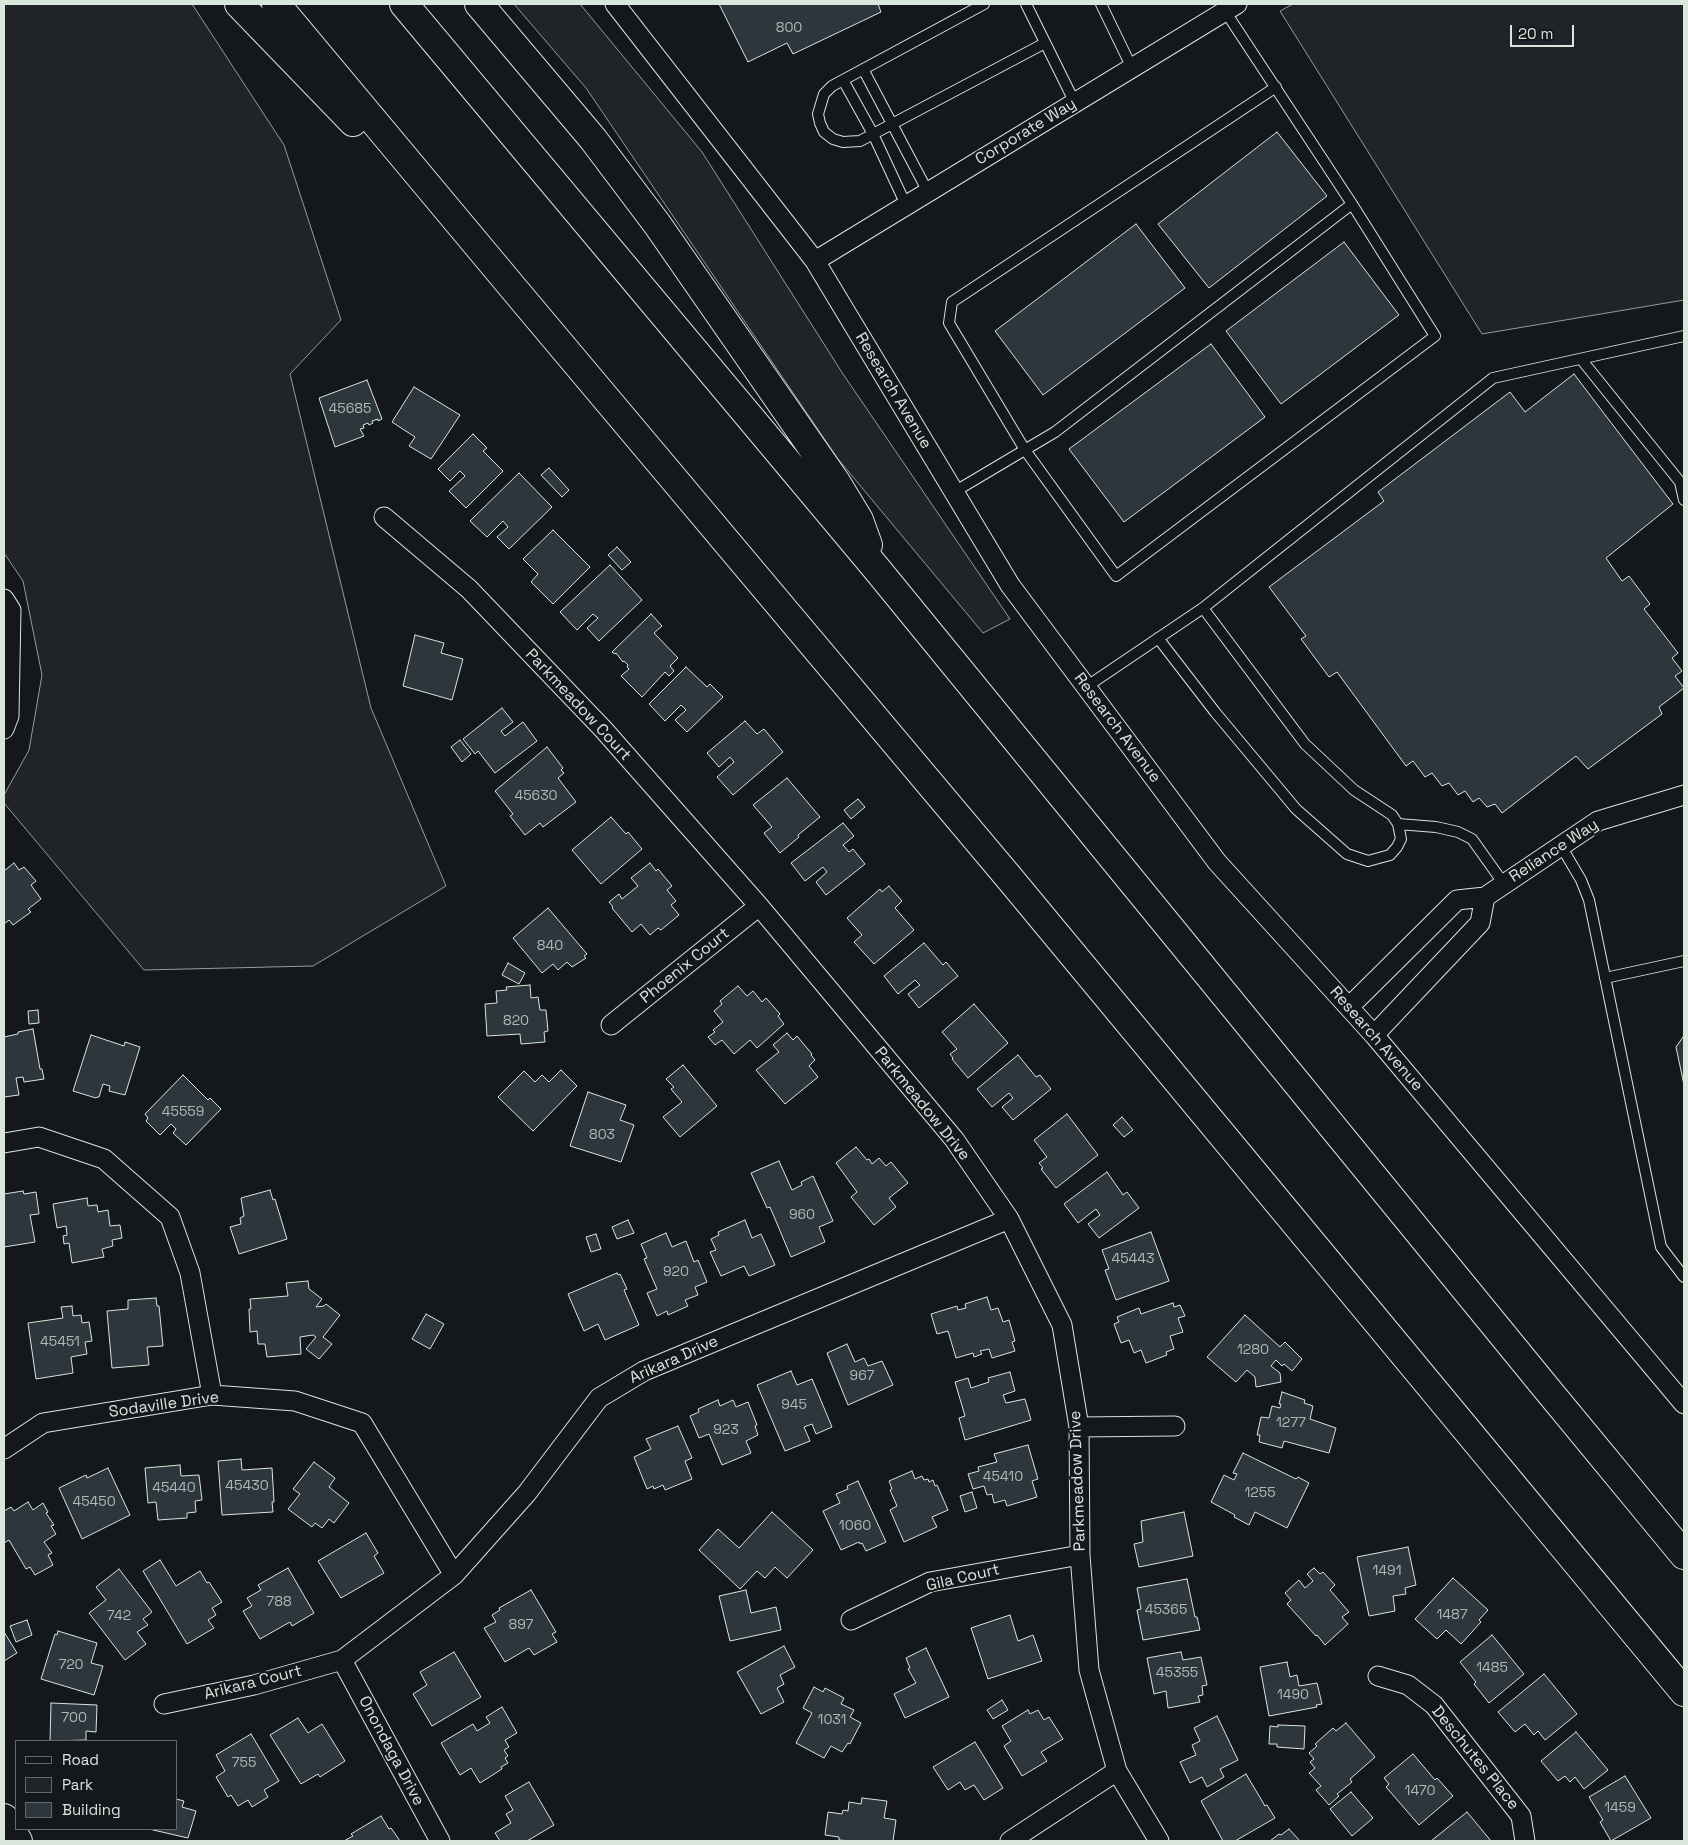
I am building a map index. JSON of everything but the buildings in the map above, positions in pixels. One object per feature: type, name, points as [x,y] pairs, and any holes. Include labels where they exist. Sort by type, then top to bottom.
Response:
[{"type":"main road","points":[[239,4],[514,289]]},
{"type":"main road","points":[[276,4],[1011,880],[1684,1692]]},
{"type":"main road","points":[[404,4],[876,568],[1546,1389],[1684,1554]]},
{"type":"main road","points":[[479,4],[593,139],[656,224],[836,482],[859,520],[876,568]]},
{"type":"main road","points":[[4,1818],[18,1841]]},
{"type":"street","name":"Research Avenue","points":[[615,4],[815,261],[1010,585],[1217,862],[1374,1035],[1684,1404]]},
{"type":"street","name":"Corporate Way","points":[[815,261],[1231,7]]},
{"type":"street","name":"Parkmeadow Court","points":[[384,517],[469,589],[603,729],[759,906]]},
{"type":"street","points":[[4,599],[11,610],[9,716],[4,729]]},
{"type":"street","name":"Reliance Way","points":[[1349,1007],[1457,900],[1485,897],[1598,821],[1684,795]]},
{"type":"street","points":[[1374,1035],[1480,923],[1485,897]]},
{"type":"street","name":"Phoenix Court","points":[[611,1026],[759,906]]},
{"type":"street","name":"Parkmeadow Drive","points":[[759,906],[954,1139],[1009,1218],[1062,1325],[1080,1426],[1080,1555],[1088,1670],[1117,1771],[1159,1841]]},
{"type":"street","points":[[4,1143],[38,1137],[104,1159],[170,1217],[190,1273],[212,1395]]},
{"type":"street","name":"Arikara Drive","points":[[342,1660],[454,1575],[527,1493],[598,1398],[644,1371],[1009,1218]]},
{"type":"street","name":"Sodaville Drive","points":[[4,1448],[43,1424],[212,1395],[295,1401],[362,1422],[454,1575]]},
{"type":"street","points":[[1080,1426],[1175,1426]]},
{"type":"street","name":"Gila Court","points":[[851,1620],[930,1582],[1080,1555]]},
{"type":"street","name":"Arikara Court","points":[[164,1704],[254,1685],[342,1660]]},
{"type":"street","name":"Onondaga Drive","points":[[342,1660],[440,1841]]},
{"type":"street","name":"Deschutes Place","points":[[1378,1676],[1408,1685],[1434,1705],[1521,1816],[1525,1841]]},
{"type":"street","points":[[1010,1841],[1117,1771]]},
{"type":"lane","points":[[984,4],[832,86],[824,94],[818,114],[824,132],[833,139],[843,142],[860,141],[1046,43]]},
{"type":"lane","points":[[1026,4],[1075,102]]},
{"type":"lane","points":[[1101,4],[1132,68]]},
{"type":"lane","points":[[1231,7],[1276,88],[1436,336],[1116,576],[1025,450],[949,323],[952,302],[1276,88]]},
{"type":"lane","points":[[863,69],[928,192]]},
{"type":"lane","points":[[843,80],[873,134],[906,205]]},
{"type":"lane","points":[[954,492],[1055,432],[1352,204]]},
{"type":"lane","points":[[1086,687],[1203,608],[1493,378],[1684,336]]},
{"type":"lane","points":[[1580,359],[1680,482],[1684,500]]},
{"type":"lane","points":[[1158,638],[1214,712],[1296,809],[1347,854],[1368,861],[1390,855],[1401,839],[1398,824],[1392,816],[1354,790],[1305,744],[1203,608]]},
{"type":"lane","points":[[1398,824],[1436,827],[1458,832],[1472,838],[1504,884]]},
{"type":"lane","points":[[1561,846],[1581,880],[1590,900],[1661,1247],[1684,1277]]},
{"type":"lane","points":[[1605,978],[1684,961]]},
{"type":"green space","points":[[4,4],[192,4],[284,145],[341,320],[290,374],[371,708],[446,886],[313,966],[144,970],[4,803],[4,795],[29,750],[42,675],[23,581],[4,553]]},
{"type":"green space","points":[[514,4],[580,4],[702,152],[843,374],[1010,619],[983,633],[838,459],[586,88]]},
{"type":"green space","points":[[1293,4],[1684,4],[1684,300],[1482,334],[1280,11]]}]
